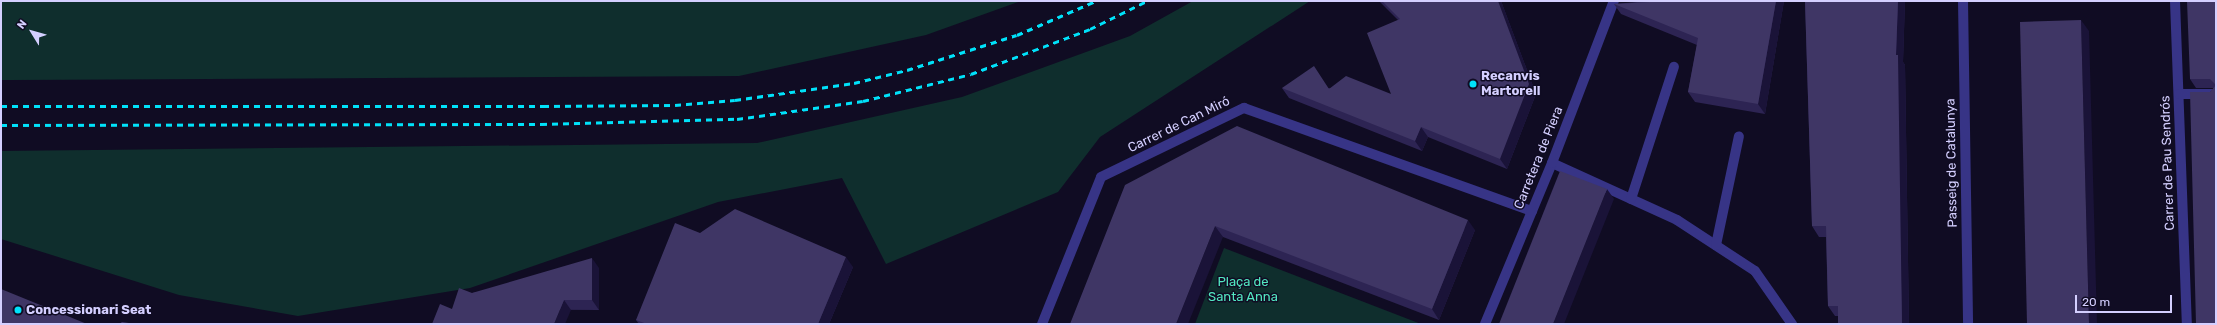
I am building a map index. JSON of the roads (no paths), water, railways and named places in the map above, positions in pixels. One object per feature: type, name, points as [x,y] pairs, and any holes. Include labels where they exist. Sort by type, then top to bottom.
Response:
[{"type":"street","name":"Carretera de Piera","points":[[1485,324],[1552,163],[1614,1]]},
{"type":"street","name":"Passeig de Catalunya","points":[[1963,1],[1968,324]]},
{"type":"street","name":"Carrer de Pau Sendrós","points":[[2175,1],[2187,324]]},
{"type":"street","points":[[1631,199],[1674,67]]},
{"type":"street","points":[[2179,94],[2216,94]]},
{"type":"street","name":"Carrer de Can Miró","points":[[1042,324],[1101,176],[1244,108],[1532,211]]},
{"type":"street","points":[[1716,245],[1739,136]]},
{"type":"street","points":[[1552,163],[1677,220],[1755,271],[1792,324]]},
{"type":"railway","points":[[1,106],[675,105],[735,100],[854,83],[907,70],[1017,35],[1096,1]]},
{"type":"railway","points":[[1,125],[541,124],[737,119],[863,101],[971,74],[1090,29],[1147,1]]},
{"type":"place","name":"Recanvis Martorell","points":[[1473,84]]},
{"type":"place","name":"Concessionari Seat","points":[[18,310]]},
{"type":"park label","name":"Plaça de Santa Anna","points":[[1243,290]]}]
